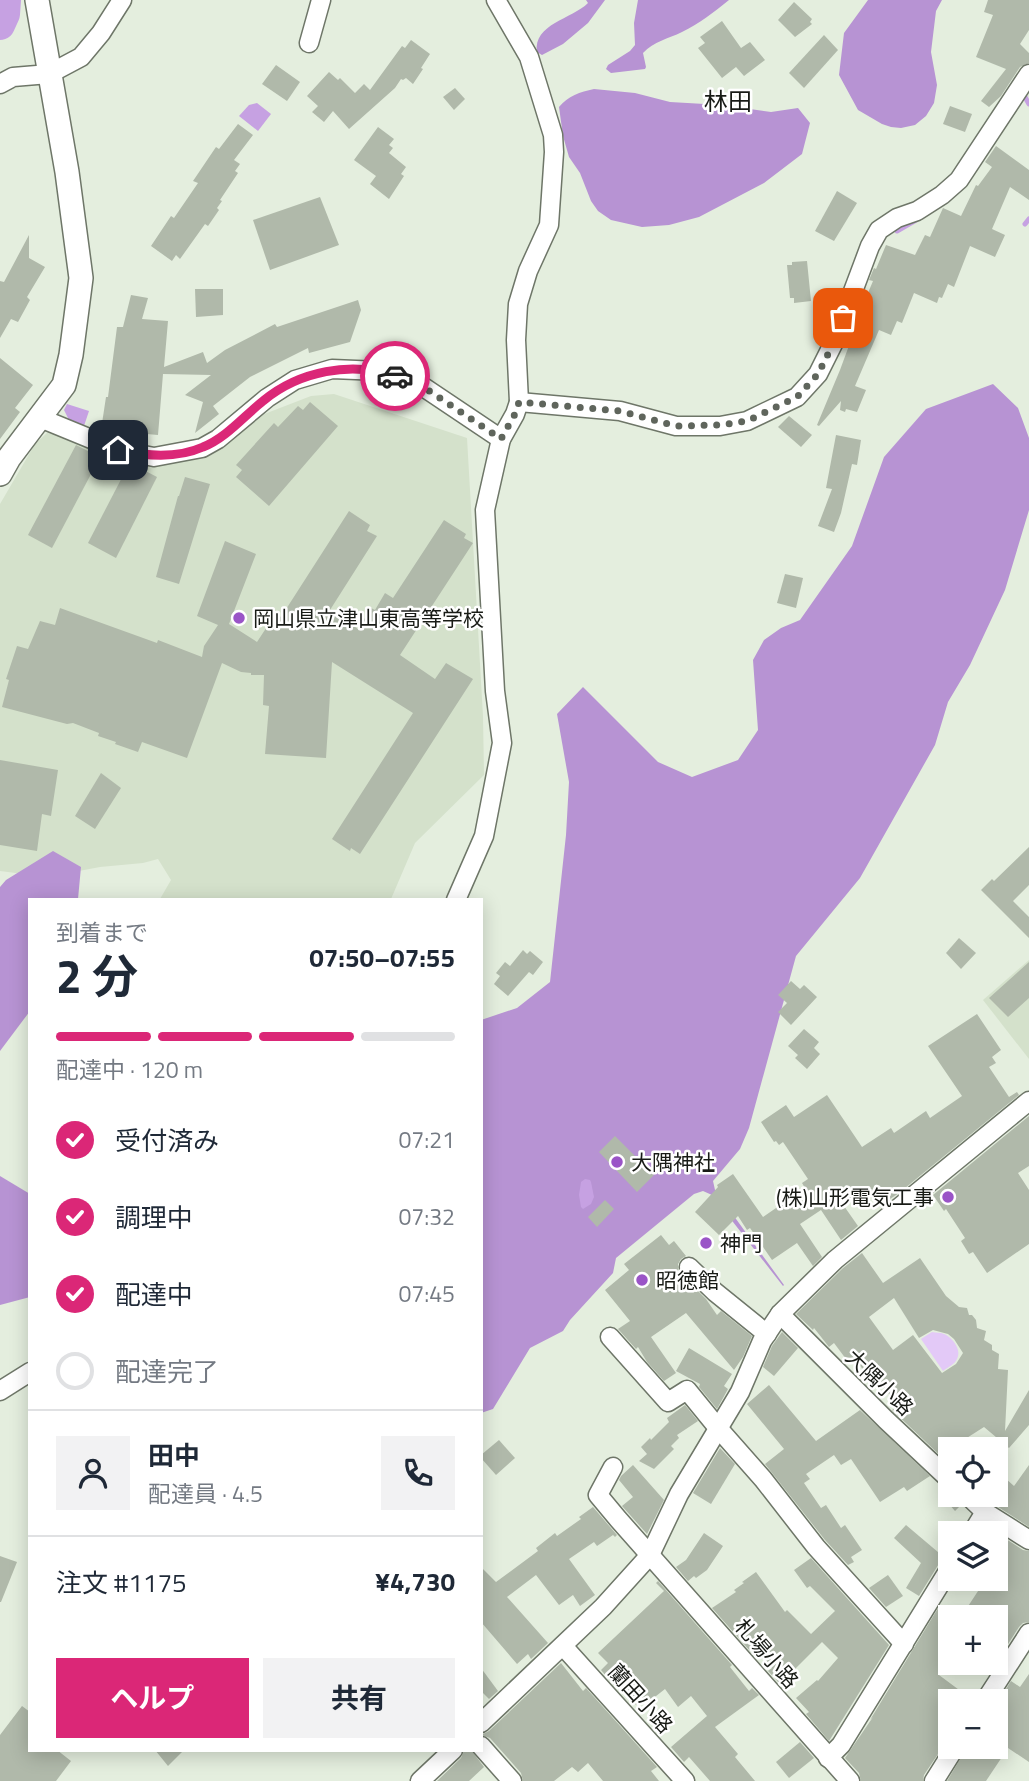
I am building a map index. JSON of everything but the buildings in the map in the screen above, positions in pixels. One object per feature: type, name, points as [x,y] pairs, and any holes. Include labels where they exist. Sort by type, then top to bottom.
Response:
[{"type":"street","points":[[0,474],[64,385],[71,355],[81,278],[55,94],[49,74],[37,0]]},
{"type":"street","points":[[0,84],[13,77],[49,74],[81,57],[101,33],[122,0]]},
{"type":"street","points":[[309,43],[321,0]]},
{"type":"street","points":[[457,898],[484,836],[502,743],[495,691],[485,510],[501,439],[519,402],[516,340],[518,304],[528,271],[550,225],[553,135],[529,57],[496,0]]},
{"type":"street","points":[[519,402],[620,411],[676,426],[747,421],[797,397],[818,374],[834,342],[870,246],[879,230],[897,218],[917,211],[959,180],[1029,74]]},
{"type":"street","points":[[40,418],[118,450],[155,457],[202,448],[218,439],[267,398],[295,380],[332,369],[380,371],[419,384],[501,439]]},
{"type":"street","points":[[483,1722],[603,1607],[650,1555],[679,1494],[740,1392],[762,1341],[780,1314],[835,1260],[1029,1101]]},
{"type":"street","points":[[689,1267],[767,1334]]},
{"type":"street","name":"大隅小路","points":[[780,1314],[938,1469]]},
{"type":"street","points":[[610,1337],[668,1402],[687,1390],[764,1479],[816,1546],[904,1644]]},
{"type":"street","points":[[0,1391],[28,1372]]},
{"type":"street","name":"札場小路","points":[[613,1467],[598,1495],[850,1781]]},
{"type":"street","points":[[980,1507],[1029,1540]]},
{"type":"street","points":[[979,1521],[985,1512]]},
{"type":"street","points":[[828,1758],[841,1745],[938,1588]]},
{"type":"street","points":[[993,1689],[1029,1633]]},
{"type":"street","name":"蘭田小路","points":[[563,1646],[685,1781]]},
{"type":"street","points":[[483,1748],[512,1781]]},
{"type":"street","points":[[420,1781],[451,1752]]},
{"type":"street","points":[[934,1781],[948,1759]]},
{"type":"shaded area","points":[[586,0],[605,0],[588,23],[563,44],[542,55],[537,52],[537,43],[547,28],[581,9],[588,3]]},
{"type":"shaded area","points":[[638,0],[729,0],[694,25],[647,49],[643,53],[645,69],[611,73],[606,69],[608,65],[635,45],[634,23]]},
{"type":"shaded area","points":[[868,0],[942,0],[936,11],[931,52],[937,85],[934,103],[926,116],[915,125],[891,127],[858,110],[839,75],[844,33]]},
{"type":"shaded area","points":[[594,89],[635,93],[670,102],[722,105],[771,112],[798,108],[810,123],[802,154],[764,183],[699,217],[669,225],[642,227],[611,220],[598,211],[580,173],[569,157],[559,107],[575,95]]},
{"type":"shaded area","points":[[257,103],[271,114],[258,131],[239,116],[249,105]]},
{"type":"shaded area","points":[[993,384],[1018,408],[1029,438],[1029,510],[1005,590],[970,665],[948,702],[935,745],[860,878],[796,956],[749,1128],[740,1149],[713,1181],[715,1190],[784,1285],[712,1195],[703,1191],[694,1194],[616,1258],[613,1273],[563,1331],[530,1348],[493,1409],[483,1412],[483,1019],[517,1008],[550,982],[569,782],[557,714],[583,687],[658,762],[692,777],[738,760],[758,730],[753,660],[764,640],[781,628],[800,620],[852,546],[884,457],[926,409]]},
{"type":"shaded area","name":"岡山県立津山東高等学校","points":[[334,394],[467,438],[484,775],[415,843],[391,898],[161,898],[171,880],[158,859],[47,877],[0,871],[0,504],[35,444],[47,433],[62,435],[153,463],[311,396]]},
{"type":"shaded area","points":[[67,404],[89,411],[84,426],[69,420],[64,410]]},
{"type":"shaded area","points":[[53,851],[81,867],[78,898],[28,898],[28,1014],[0,1051],[0,887],[6,880]]},
{"type":"shaded area","points":[[1029,960],[1029,1059],[983,1000]]},
{"type":"shaded area","points":[[0,1176],[28,1193],[28,1298],[0,1305]]},
{"type":"shaded area","points":[[590,1180],[594,1197],[591,1204],[583,1209],[579,1195],[581,1182]]},
{"type":"shaded area","points":[[932,1332],[947,1336],[957,1348],[956,1361],[943,1371],[921,1339]]},
{"type":"waterway","points":[[0,25],[5,14],[6,0]]},
{"type":"waterway","points":[[1025,97],[1029,104]]},
{"type":"waterway","points":[[1025,224],[1029,219]]},
{"type":"waterway","points":[[897,231],[916,220]]},
{"type":"way so far","points":[[395,376],[419,384],[501,439],[519,402],[620,411],[676,426],[720,425],[747,421],[797,397],[818,374],[843,318]]},
{"type":"place","name":"岡山県立津山東高等学校","points":[[239,618]]},
{"type":"place","name":"大隅神社","points":[[617,1162]]},
{"type":"place","name":"(株)山形電気工事","points":[[948,1197]]},
{"type":"place","name":"神門","points":[[706,1243]]},
{"type":"place","name":"昭徳館","points":[[642,1280]]},
{"type":"district","name":"林田","points":[[728,101]]},
{"type":"route","points":[[118,450],[155,457],[202,448],[218,439],[267,398],[295,380],[332,369],[380,371],[395,376]]}]
